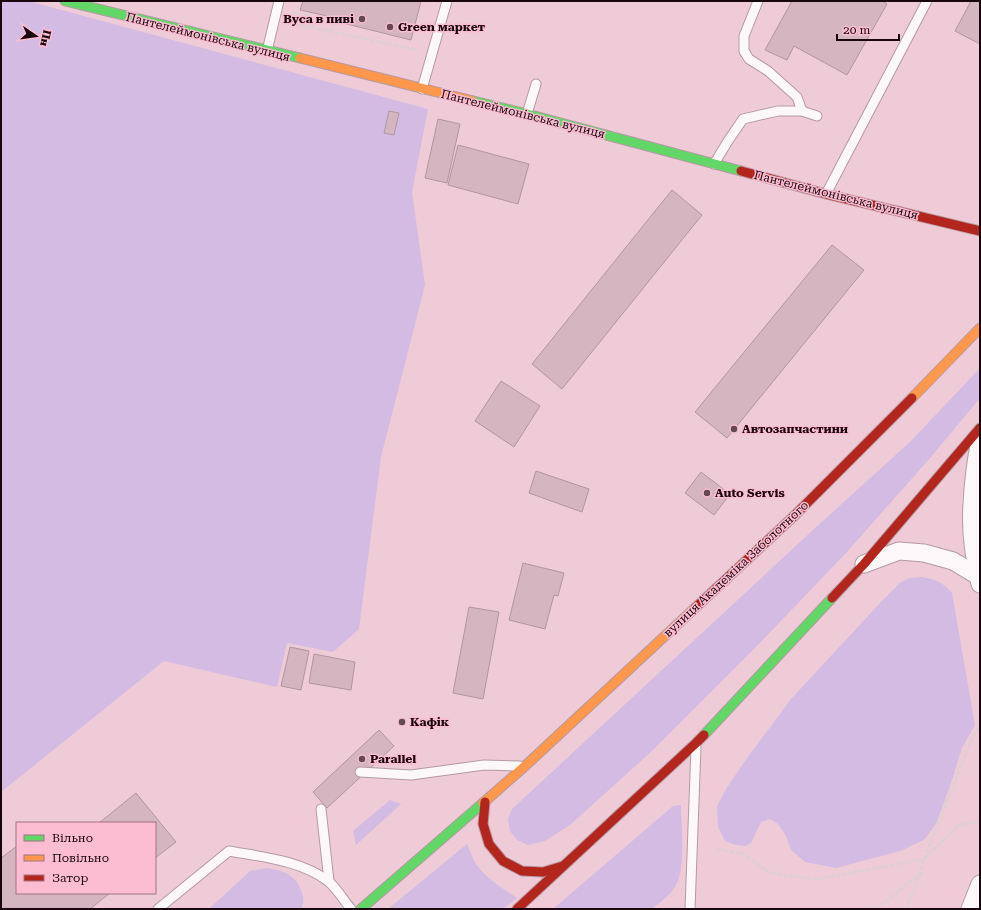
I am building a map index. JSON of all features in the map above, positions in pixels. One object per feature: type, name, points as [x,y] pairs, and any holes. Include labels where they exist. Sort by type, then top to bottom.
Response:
[{"type":"main road","name":"Пантелеймонівська вулиця","points":[[65,1],[87,4],[110,12],[527,114],[826,194],[980,231]]},
{"type":"main road","name":"вулиця Академіка Заболотного","points":[[361,909],[525,766],[793,517],[980,328]]},
{"type":"main road","points":[[517,909],[696,743],[864,564],[980,428]]},
{"type":"main road","points":[[485,802],[483,824],[489,844],[503,861],[522,871],[544,872],[564,866]]},
{"type":"street","points":[[979,580],[972,536],[972,505],[980,439]]},
{"type":"street","points":[[864,564],[898,551],[924,553],[953,561],[979,580]]},
{"type":"street","points":[[970,909],[980,884]]},
{"type":"lane","points":[[110,12],[113,1]]},
{"type":"lane","points":[[267,51],[279,1]]},
{"type":"lane","points":[[422,89],[448,1]]},
{"type":"lane","points":[[758,1],[744,36],[744,51],[749,59],[768,71],[797,97],[802,111]]},
{"type":"lane","points":[[826,194],[927,1]]},
{"type":"lane","points":[[527,114],[536,84]]},
{"type":"lane","points":[[714,164],[743,119],[778,111],[802,111],[817,116]]},
{"type":"lane","points":[[690,909],[696,743]]},
{"type":"lane","points":[[360,772],[411,775],[484,765],[525,766]]},
{"type":"lane","points":[[321,809],[329,881]]},
{"type":"lane","points":[[158,909],[229,851],[277,859],[308,869],[329,881],[351,909]]},
{"type":"path","points":[[292,12],[333,23],[331,32]]},
{"type":"path","points":[[312,28],[315,18]]},
{"type":"path","points":[[290,23],[422,51]]},
{"type":"path","points":[[906,909],[921,872],[924,859],[973,736],[980,726]]},
{"type":"path","points":[[718,849],[744,854],[768,872],[786,876],[818,878],[924,859],[959,825],[980,821]]},
{"type":"path","points":[[876,909],[921,872]]},
{"type":"shaded area","points":[[1,1],[28,1],[428,109],[412,192],[425,285],[381,457],[359,629],[333,652],[287,643],[277,687],[164,661],[1,792]]},
{"type":"shaded area","points":[[980,368],[980,398],[931,457],[846,553],[757,646],[652,751],[570,825],[545,841],[528,845],[517,840],[510,831],[508,819],[512,809],[911,441]]},
{"type":"shaded area","points":[[922,577],[939,582],[952,593],[975,725],[962,748],[936,824],[924,840],[900,851],[836,868],[805,862],[791,850],[786,836],[778,824],[770,819],[761,822],[751,843],[745,846],[736,845],[725,841],[718,827],[717,806],[726,789],[747,758],[791,699],[901,582],[910,578]]},
{"type":"shaded area","points":[[390,800],[401,804],[356,845],[353,831]]},
{"type":"shaded area","points":[[681,805],[682,858],[679,878],[671,892],[652,909],[553,909],[673,806]]},
{"type":"shaded area","points":[[467,844],[475,862],[480,869],[495,883],[517,898],[503,909],[388,909]]},
{"type":"shaded area","points":[[267,868],[279,870],[289,874],[293,878],[303,895],[302,909],[209,909],[250,871]]},
{"type":"building","points":[[303,1],[421,1],[411,40],[327,19],[327,16],[300,10]]},
{"type":"building","points":[[792,1],[882,1],[887,4],[847,75],[794,46],[787,60],[765,50]]},
{"type":"building","points":[[971,1],[980,1],[980,44],[955,31]]},
{"type":"building","points":[[389,111],[399,113],[394,135],[384,133]]},
{"type":"building","points":[[438,119],[460,124],[447,183],[425,178]]},
{"type":"building","points":[[458,145],[529,164],[518,204],[448,185]]},
{"type":"building","points":[[672,190],[702,215],[562,389],[532,364]]},
{"type":"building","points":[[832,245],[864,270],[727,438],[695,412]]},
{"type":"building","points":[[501,381],[540,406],[514,447],[475,421]]},
{"type":"building","points":[[536,471],[589,489],[582,512],[529,493]]},
{"type":"building","name":"Auto Servis","points":[[701,472],[730,494],[714,515],[685,493]]},
{"type":"building","points":[[523,563],[564,573],[558,596],[554,595],[545,629],[509,620]]},
{"type":"building","points":[[469,607],[499,612],[483,699],[453,693]]},
{"type":"building","points":[[290,647],[309,651],[301,690],[281,686]]},
{"type":"building","points":[[314,654],[355,662],[351,690],[309,683]]},
{"type":"building","points":[[379,730],[394,746],[327,808],[313,792]]},
{"type":"building","points":[[136,793],[176,842],[156,857],[156,822],[100,822]]},
{"type":"building","points":[[16,847],[16,894],[109,894],[90,909],[1,909],[1,858]]},
{"type":"traffic: fast","points":[[65,1],[300,58]]},
{"type":"traffic: fast","points":[[473,101],[741,171]]},
{"type":"traffic: fast","points":[[704,735],[832,598]]},
{"type":"traffic: fast","points":[[361,909],[483,803]]},
{"type":"traffic: slow","points":[[300,58],[473,101]]},
{"type":"traffic: slow","points":[[912,398],[980,328]]},
{"type":"traffic: slow","points":[[483,803],[525,766],[695,608]]},
{"type":"traffic: jam","points":[[741,171],[826,194],[980,231]]},
{"type":"traffic: jam","points":[[695,608],[793,517],[912,398]]},
{"type":"traffic: jam","points":[[832,598],[864,564],[980,428]]},
{"type":"traffic: jam","points":[[517,909],[704,735]]},
{"type":"traffic: jam","points":[[485,802],[483,824],[489,844],[503,861],[522,871],[543,872],[563,866]]},
{"type":"place","name":"Вуса в пиві","points":[[362,19]]},
{"type":"place","name":"Green маркет","points":[[390,27]]},
{"type":"place","name":"Автозапчастини","points":[[734,429]]},
{"type":"place","name":"Auto Servis","points":[[707,493]]},
{"type":"place","name":"Кафік","points":[[402,722]]},
{"type":"place","name":"Parallel","points":[[362,759]]}]
